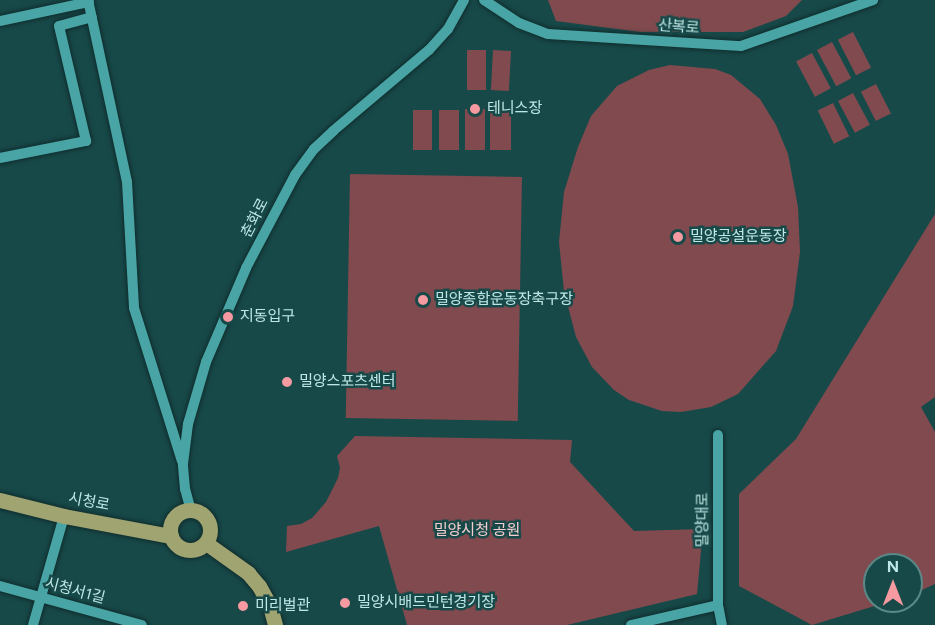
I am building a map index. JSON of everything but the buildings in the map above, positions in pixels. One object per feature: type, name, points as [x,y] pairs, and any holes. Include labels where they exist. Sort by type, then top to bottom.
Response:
[{"type":"main road","name":"시청로","points":[[0,500],[64,516],[171,536]]},
{"type":"main road","points":[[191,511],[207,520],[210,531],[206,543],[196,549],[183,549],[171,536],[175,518],[191,511]]},
{"type":"main road","points":[[206,543],[248,573],[259,586],[270,606],[275,625]]},
{"type":"street","name":"춘화로","points":[[191,511],[185,489],[183,464],[188,424],[206,362],[246,267],[295,174],[314,149],[333,131],[429,50],[448,29],[464,0]]},
{"type":"street","name":"산복로","points":[[484,0],[519,23],[548,34],[741,46],[873,0]]},
{"type":"street","points":[[0,21],[89,1],[127,182],[134,308],[183,464]]},
{"type":"street","points":[[0,158],[86,141],[59,26],[92,17]]},
{"type":"street","name":"밀양대로","points":[[718,435],[718,605],[722,625]]},
{"type":"street","points":[[33,625],[64,516]]},
{"type":"street","name":"시청서1길","points":[[0,586],[142,625]]},
{"type":"street","points":[[631,625],[718,605]]},
{"type":"green space","points":[[548,0],[802,0],[786,16],[743,32],[640,32],[556,21]]},
{"type":"green space","points":[[853,32],[871,68],[856,75],[838,40]]},
{"type":"green space","points":[[832,42],[851,78],[836,86],[817,50]]},
{"type":"green space","points":[[467,50],[486,50],[486,90],[467,90]]},
{"type":"green space","points":[[493,50],[511,51],[509,91],[491,90]]},
{"type":"green space","points":[[812,53],[831,88],[815,97],[796,61]]},
{"type":"green space","points":[[670,65],[715,69],[731,75],[760,99],[776,125],[788,154],[798,207],[800,252],[793,306],[776,351],[738,394],[711,407],[681,412],[662,411],[629,400],[614,390],[592,367],[576,337],[564,291],[559,242],[564,192],[578,147],[591,116],[617,86],[649,70]]},
{"type":"green space","points":[[876,84],[891,113],[876,121],[861,92]]},
{"type":"green space","points":[[853,93],[870,125],[855,133],[838,101]]},
{"type":"green space","points":[[833,103],[849,136],[834,144],[818,110]]},
{"type":"green space","points":[[465,109],[485,109],[485,150],[465,150]]},
{"type":"green space","points":[[413,110],[432,110],[432,150],[413,150]]},
{"type":"green space","points":[[439,110],[459,110],[459,150],[439,150]]},
{"type":"green space","points":[[490,110],[511,110],[511,150],[490,150]]},
{"type":"green space","points":[[350,174],[522,177],[518,421],[346,418]]},
{"type":"green space","points":[[935,214],[935,397],[921,407],[935,432],[935,584],[923,590],[923,553],[863,553],[863,610],[812,625],[739,586],[739,494],[796,439]]},
{"type":"green space","name":"밀양시청 공원","points":[[355,436],[572,440],[570,462],[634,531],[703,529],[697,594],[567,625],[407,625],[379,526],[286,552],[287,526],[301,524],[312,518],[326,502],[338,478],[340,468],[337,456]]},
{"type":"place","name":"테니스장","points":[[475,109]]},
{"type":"place","name":"밀양공설운동장","points":[[678,237]]},
{"type":"place","name":"밀양종합운동장축구장","points":[[423,300]]},
{"type":"place","name":"지동입구","points":[[228,317]]},
{"type":"place","name":"밀양스포츠센터","points":[[287,382]]},
{"type":"place","name":"밀양시배드민턴경기장","points":[[345,603]]},
{"type":"place","name":"미리벌관","points":[[243,606]]}]
